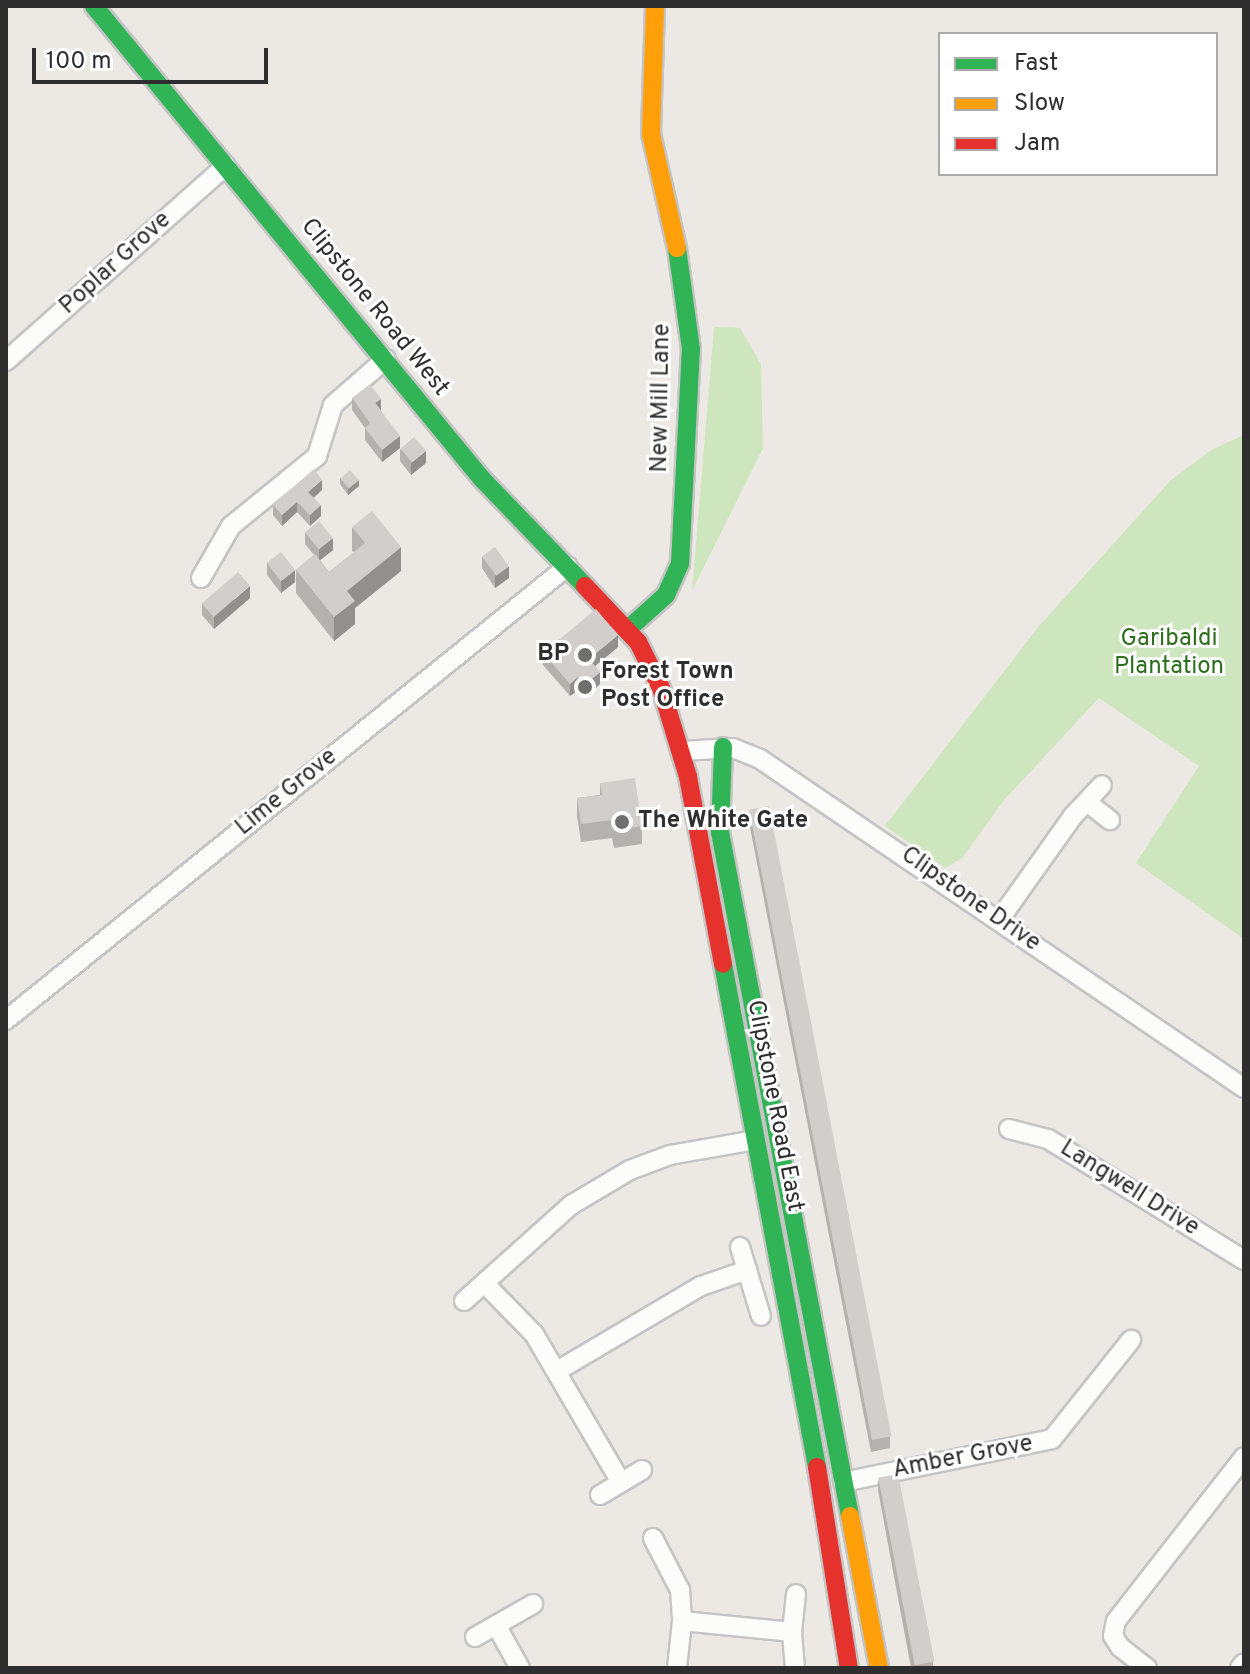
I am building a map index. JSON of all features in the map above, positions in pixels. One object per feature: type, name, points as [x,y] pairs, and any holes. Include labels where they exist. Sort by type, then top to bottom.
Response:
[{"type":"main road","name":"Clipstone Road West","points":[[94,6],[482,479],[627,630]]},
{"type":"main road","name":"New Mill Lane","points":[[627,630],[666,595],[680,564],[684,533],[691,349],[685,286],[651,134],[655,6]]},
{"type":"main road","name":"Clipstone Road East","points":[[627,630],[661,688],[682,751],[849,1668]]},
{"type":"main road","name":"Clipstone Road East","points":[[723,747],[720,832],[879,1668]]},
{"type":"main road","name":"Clipstone Road East","points":[[839,1603],[839,1668]]},
{"type":"street","name":"Poplar Grove","points":[[6,361],[226,166]]},
{"type":"street","points":[[201,578],[231,526],[317,456],[333,405],[386,359]]},
{"type":"street","name":"Lime Grove","points":[[6,1020],[568,566]]},
{"type":"street","name":"Clipstone Drive","points":[[682,751],[723,747],[760,759],[1244,1088]]},
{"type":"street","points":[[999,920],[1102,785]]},
{"type":"street","points":[[1088,803],[1110,820]]},
{"type":"street","name":"Langwell Drive","points":[[1009,1129],[1048,1139],[1244,1260]]},
{"type":"street","points":[[464,1301],[571,1205],[630,1170],[670,1155],[755,1140]]},
{"type":"street","points":[[740,1247],[761,1316]]},
{"type":"street","points":[[557,1371],[701,1286],[747,1270]]},
{"type":"street","points":[[485,1284],[534,1334],[621,1482]]},
{"type":"street","name":"Amber Grove","points":[[843,1482],[1052,1439],[1131,1340]]},
{"type":"street","points":[[1147,1668],[1120,1647],[1113,1636],[1116,1621],[1244,1457]]},
{"type":"street","points":[[600,1495],[642,1470]]},
{"type":"street","points":[[653,1538],[680,1590],[682,1621],[677,1668]]},
{"type":"street","points":[[795,1668],[792,1632],[796,1594]]},
{"type":"street","points":[[475,1637],[533,1604]]},
{"type":"street","points":[[682,1621],[792,1632]]},
{"type":"street","points":[[496,1625],[520,1668]]},
{"type":"green space","points":[[714,327],[740,328],[761,364],[763,448],[692,591]]},
{"type":"green space","name":"Garibaldi Plantation","points":[[1244,435],[1244,939],[1136,863],[1199,766],[1099,698],[1005,799],[962,858],[945,868],[885,826],[1039,626],[1171,480],[1213,449]]},
{"type":"building","points":[[370,384],[381,399],[375,403],[400,436],[382,450],[365,428],[370,423],[352,398]]},
{"type":"building","points":[[414,437],[426,451],[412,462],[400,449]]},
{"type":"building","points":[[314,469],[322,480],[308,492],[321,505],[310,515],[297,502],[282,515],[273,505]]},
{"type":"building","points":[[350,470],[359,480],[349,488],[340,479]]},
{"type":"building","points":[[372,511],[401,547],[347,591],[355,601],[334,617],[296,570],[315,554],[329,572],[365,543],[352,527]]},
{"type":"building","points":[[319,521],[333,538],[319,549],[305,532]]},
{"type":"building","points":[[495,547],[509,566],[496,576],[482,556]]},
{"type":"building","points":[[281,552],[295,570],[281,581],[267,563]]},
{"type":"building","points":[[238,572],[250,586],[214,617],[202,603]]},
{"type":"building","points":[[596,609],[618,635],[589,659],[600,672],[585,685],[578,677],[570,684],[543,653]]},
{"type":"building","points":[[635,778],[642,826],[614,830],[612,820],[581,824],[577,798],[602,795],[600,783]]},
{"type":"building","points":[[769,806],[891,1436],[872,1440],[749,810]]},
{"type":"building","points":[[898,1474],[934,1661],[915,1665],[878,1478]]},
{"type":"traffic: fast","points":[[94,6],[482,479],[585,586]]},
{"type":"traffic: fast","points":[[627,630],[666,595],[680,564],[691,349],[677,248]]},
{"type":"traffic: fast","points":[[723,747],[720,832],[850,1516]]},
{"type":"traffic: fast","points":[[723,964],[817,1467]]},
{"type":"traffic: slow","points":[[655,6],[651,134],[677,248]]},
{"type":"traffic: slow","points":[[850,1516],[879,1668]]},
{"type":"traffic: jam","points":[[585,586],[638,642],[661,688],[688,777],[723,964]]},
{"type":"traffic: jam","points":[[817,1467],[849,1668]]},
{"type":"place","name":"BP","points":[[585,655]]},
{"type":"place","name":"Forest Town Post Office","points":[[585,687]]},
{"type":"place","name":"The White Gate","points":[[622,822]]}]
